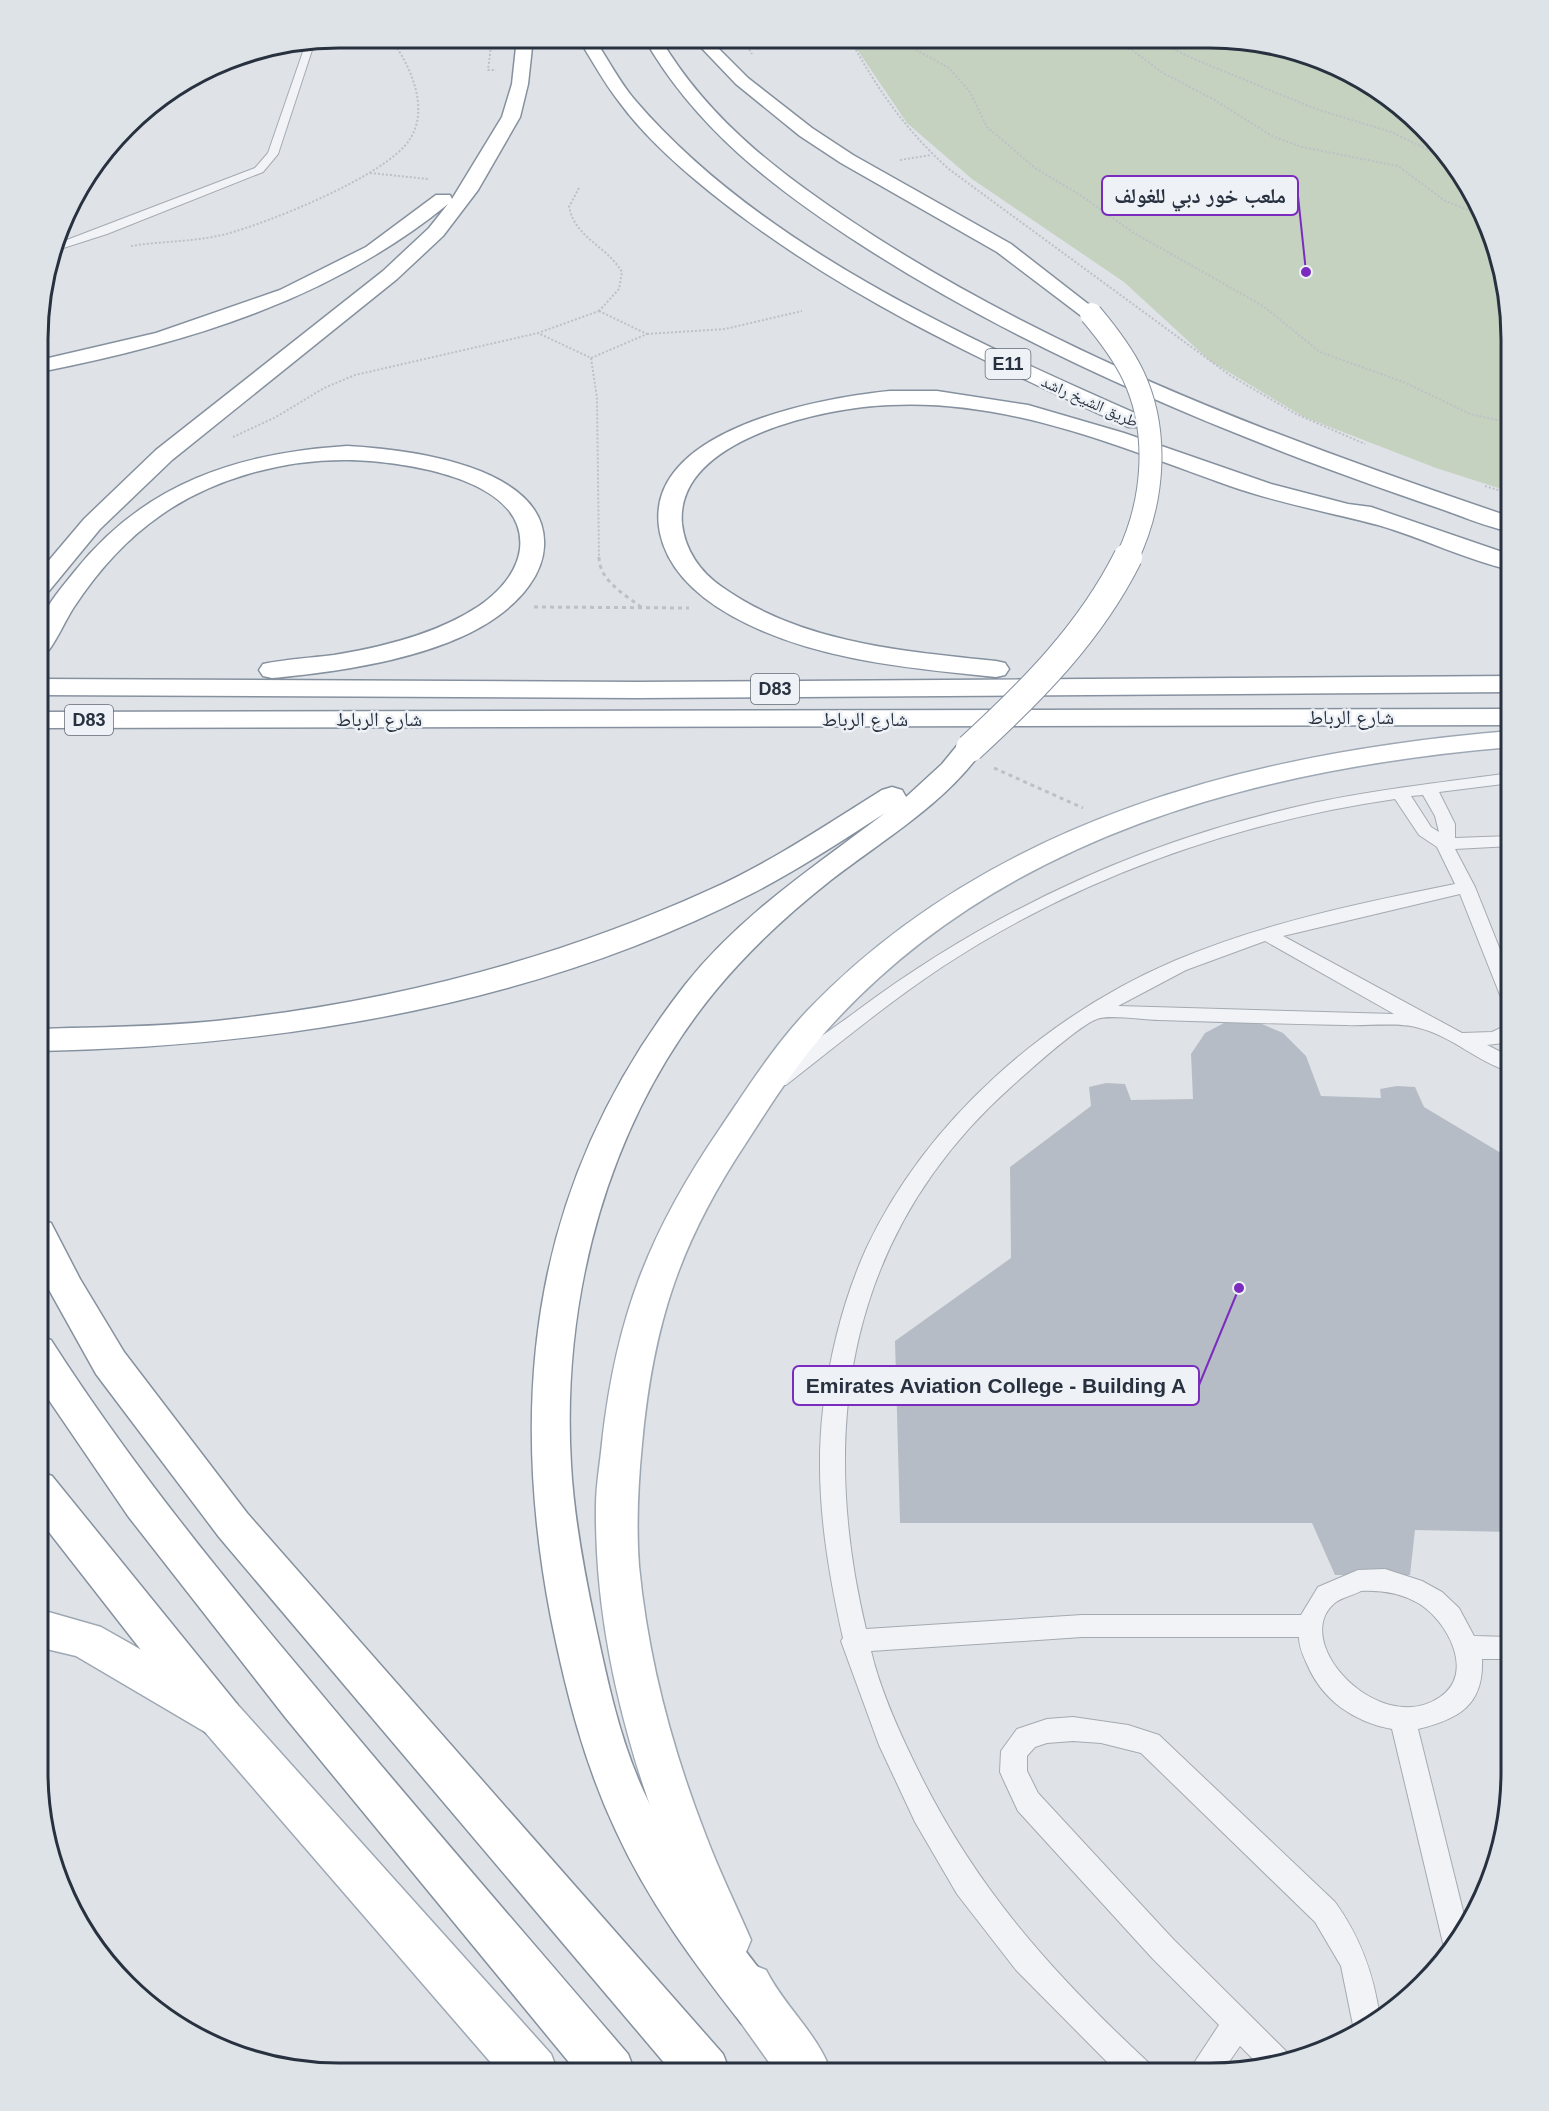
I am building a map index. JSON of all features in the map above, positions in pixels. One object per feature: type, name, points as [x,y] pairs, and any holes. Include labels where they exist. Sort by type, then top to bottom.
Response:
[{"type":"main road","points":[[48,576],[92,524],[142,475],[201,423],[415,253],[455,210],[511,117],[520,84],[524,48]]},
{"type":"main road","name":"طريق الشيخ راشد","points":[[592,48],[622,95],[669,147],[735,201],[830,266],[927,322],[1081,398],[1171,438],[1382,519],[1501,560]]},
{"type":"main road","name":"طريق الشيخ راشد","points":[[658,48],[675,75],[695,100],[743,150],[773,176],[849,229],[943,286],[1069,351],[1235,424],[1330,461],[1501,521]]},
{"type":"main road","points":[[710,48],[742,81],[806,132],[847,159],[1004,248],[1091,314],[1118,348],[1138,385],[1150,425],[1153,466],[1147,510],[1130,556],[1082,631],[977,756],[787,900],[744,940],[697,993],[654,1052],[618,1117],[588,1189],[567,1267],[553,1352],[551,1455],[558,1543],[578,1649],[604,1750],[631,1815],[666,1880],[709,1943],[799,2063]]},
{"type":"main road","points":[[48,364],[123,347],[193,327],[314,282],[362,257],[402,232],[480,170]]},
{"type":"main road","points":[[1288,684],[1195,674],[1003,669],[949,664],[896,656],[807,636],[738,608],[711,590],[690,571],[677,551],[670,530],[670,510],[676,490],[688,472],[706,455],[729,440],[785,416],[854,401],[938,398],[1003,405],[1031,411],[1111,434],[1251,486],[1382,519]]},
{"type":"main road","points":[[48,630],[72,593],[133,524],[173,496],[198,484],[255,465],[317,455],[348,454],[430,462],[464,473],[493,486],[520,509],[529,523],[533,545],[528,568],[519,583],[493,607],[464,625],[410,646],[348,661],[251,671],[48,677]]},
{"type":"main road","name":"شارع الرباط","points":[[48,687],[637,690],[1501,684]]},
{"type":"main road","name":"شارع الرباط","points":[[48,720],[1501,717]]},
{"type":"main road","points":[[758,2006],[694,1871],[650,1741],[625,1619],[616,1506],[628,1381],[660,1270],[708,1172],[761,1095],[817,1021],[883,959],[955,906],[1032,860],[1113,822],[1188,796],[1265,775],[1413,748],[1501,740]]},
{"type":"main road","points":[[48,1040],[114,1041],[247,1030],[378,1009],[503,979],[619,941],[722,896],[977,756]]},
{"type":"main road","points":[[48,1252],[64,1285],[110,1363],[233,1525],[697,2063]]},
{"type":"main road","points":[[48,1367],[96,1443],[186,1560],[314,1719],[602,2063]]},
{"type":"main road","points":[[48,1500],[222,1718],[525,2063]]},
{"type":"main road","points":[[48,1630],[86,1640],[222,1718]]},
{"type":"lane","points":[[63,245],[234,181],[264,166],[273,154],[308,50]]},
{"type":"lane","points":[[761,1095],[854,1022],[938,962],[1027,911],[1119,869],[1214,835],[1313,808],[1501,779]]},
{"type":"lane","points":[[1429,789],[1449,829],[1444,844]]},
{"type":"lane","points":[[1400,793],[1425,831],[1444,844],[1466,887],[1501,975]]},
{"type":"lane","points":[[1444,844],[1501,841]]},
{"type":"lane","points":[[1129,2063],[1032,1966],[968,1885],[918,1802],[882,1720],[854,1641],[836,1551],[830,1466],[836,1386],[857,1302],[884,1237],[912,1187],[952,1136],[996,1090],[1044,1049],[1094,1012],[1207,956],[1266,934],[1364,908],[1466,887]]},
{"type":"lane","points":[[1266,934],[1422,1021],[1501,1060]]},
{"type":"lane","points":[[1094,1012],[1422,1021]]},
{"type":"lane","points":[[1455,1037],[1483,1040],[1501,1035]]},
{"type":"lane","points":[[1385,1580],[1413,1588],[1438,1603],[1457,1623],[1468,1647],[1471,1670],[1465,1690],[1450,1707],[1429,1717],[1403,1720],[1381,1716],[1360,1708],[1342,1696],[1326,1680],[1316,1663],[1310,1644],[1310,1626],[1319,1605],[1335,1590],[1358,1581],[1385,1580]]},
{"type":"lane","points":[[854,1641],[1082,1626],[1310,1626]]},
{"type":"lane","points":[[1468,1647],[1501,1648]]},
{"type":"lane","points":[[1403,1720],[1454,1931]]},
{"type":"lane","points":[[1271,2056],[1163,1949],[1028,1802],[1018,1788],[1013,1771],[1014,1755],[1022,1742],[1035,1732],[1052,1727],[1112,1732],[1131,1736],[1150,1744],[1324,1912],[1342,1934],[1354,1958],[1362,1984],[1366,2018]]},
{"type":"lane","points":[[1211,2063],[1238,2024]]},
{"type":"path","points":[[125,247],[225,234],[314,199],[369,173],[402,150],[411,139],[415,127],[417,105],[414,85],[406,63],[396,48]]},
{"type":"path","points":[[491,48],[488,70],[499,70]]},
{"type":"path","points":[[855,48],[891,109],[932,155],[1231,376],[1268,400],[1320,427],[1374,448]]},
{"type":"path","points":[[914,48],[949,68],[970,92],[987,127],[1035,168],[1067,186],[1134,233],[1263,306],[1320,352],[1415,387],[1470,414],[1501,421]]},
{"type":"path","points":[[1128,48],[1163,74],[1213,99],[1272,136],[1320,152],[1392,164],[1407,172],[1445,201],[1472,211]]},
{"type":"path","points":[[1170,48],[1316,109],[1391,132],[1433,152]]},
{"type":"path","points":[[891,161],[932,155]]},
{"type":"path","points":[[369,173],[436,179]]},
{"type":"path","points":[[226,440],[276,417],[324,388],[355,375],[538,333],[599,311],[616,294],[620,285],[621,269],[607,249],[586,238],[572,224],[569,217],[570,202],[579,188]]},
{"type":"path","points":[[599,311],[647,334]]},
{"type":"path","points":[[538,333],[591,358],[647,334],[695,333],[742,327],[802,311]]},
{"type":"path","points":[[591,358],[597,398],[598,565],[609,582],[641,607]]},
{"type":"path","points":[[1480,485],[1501,491]]},
{"type":"path","points":[[493,607],[738,608]]},
{"type":"path","points":[[977,756],[1064,799]]},
{"type":"green space","points":[[856,48],[1210,48],[1248,50],[1304,63],[1356,87],[1402,120],[1429,147],[1462,193],[1486,245],[1499,301],[1501,489],[1436,468],[1304,417],[1210,361],[1124,282],[972,179],[907,123]]},
{"type":"building","points":[[1243,1021],[1262,1024],[1283,1033],[1306,1056],[1321,1096],[1381,1098],[1380,1089],[1397,1086],[1415,1087],[1424,1107],[1501,1153],[1501,1532],[1415,1530],[1410,1575],[1335,1575],[1312,1523],[900,1523],[895,1341],[1011,1258],[1010,1167],[1091,1106],[1089,1087],[1106,1083],[1125,1084],[1131,1100],[1193,1099],[1191,1054],[1205,1033],[1224,1023]]},
{"type":"place","name":"ملعب خور دبي للغولف","points":[[1306,272]]},
{"type":"place","name":"Emirates Aviation College - Building A","points":[[1239,1288]]}]
